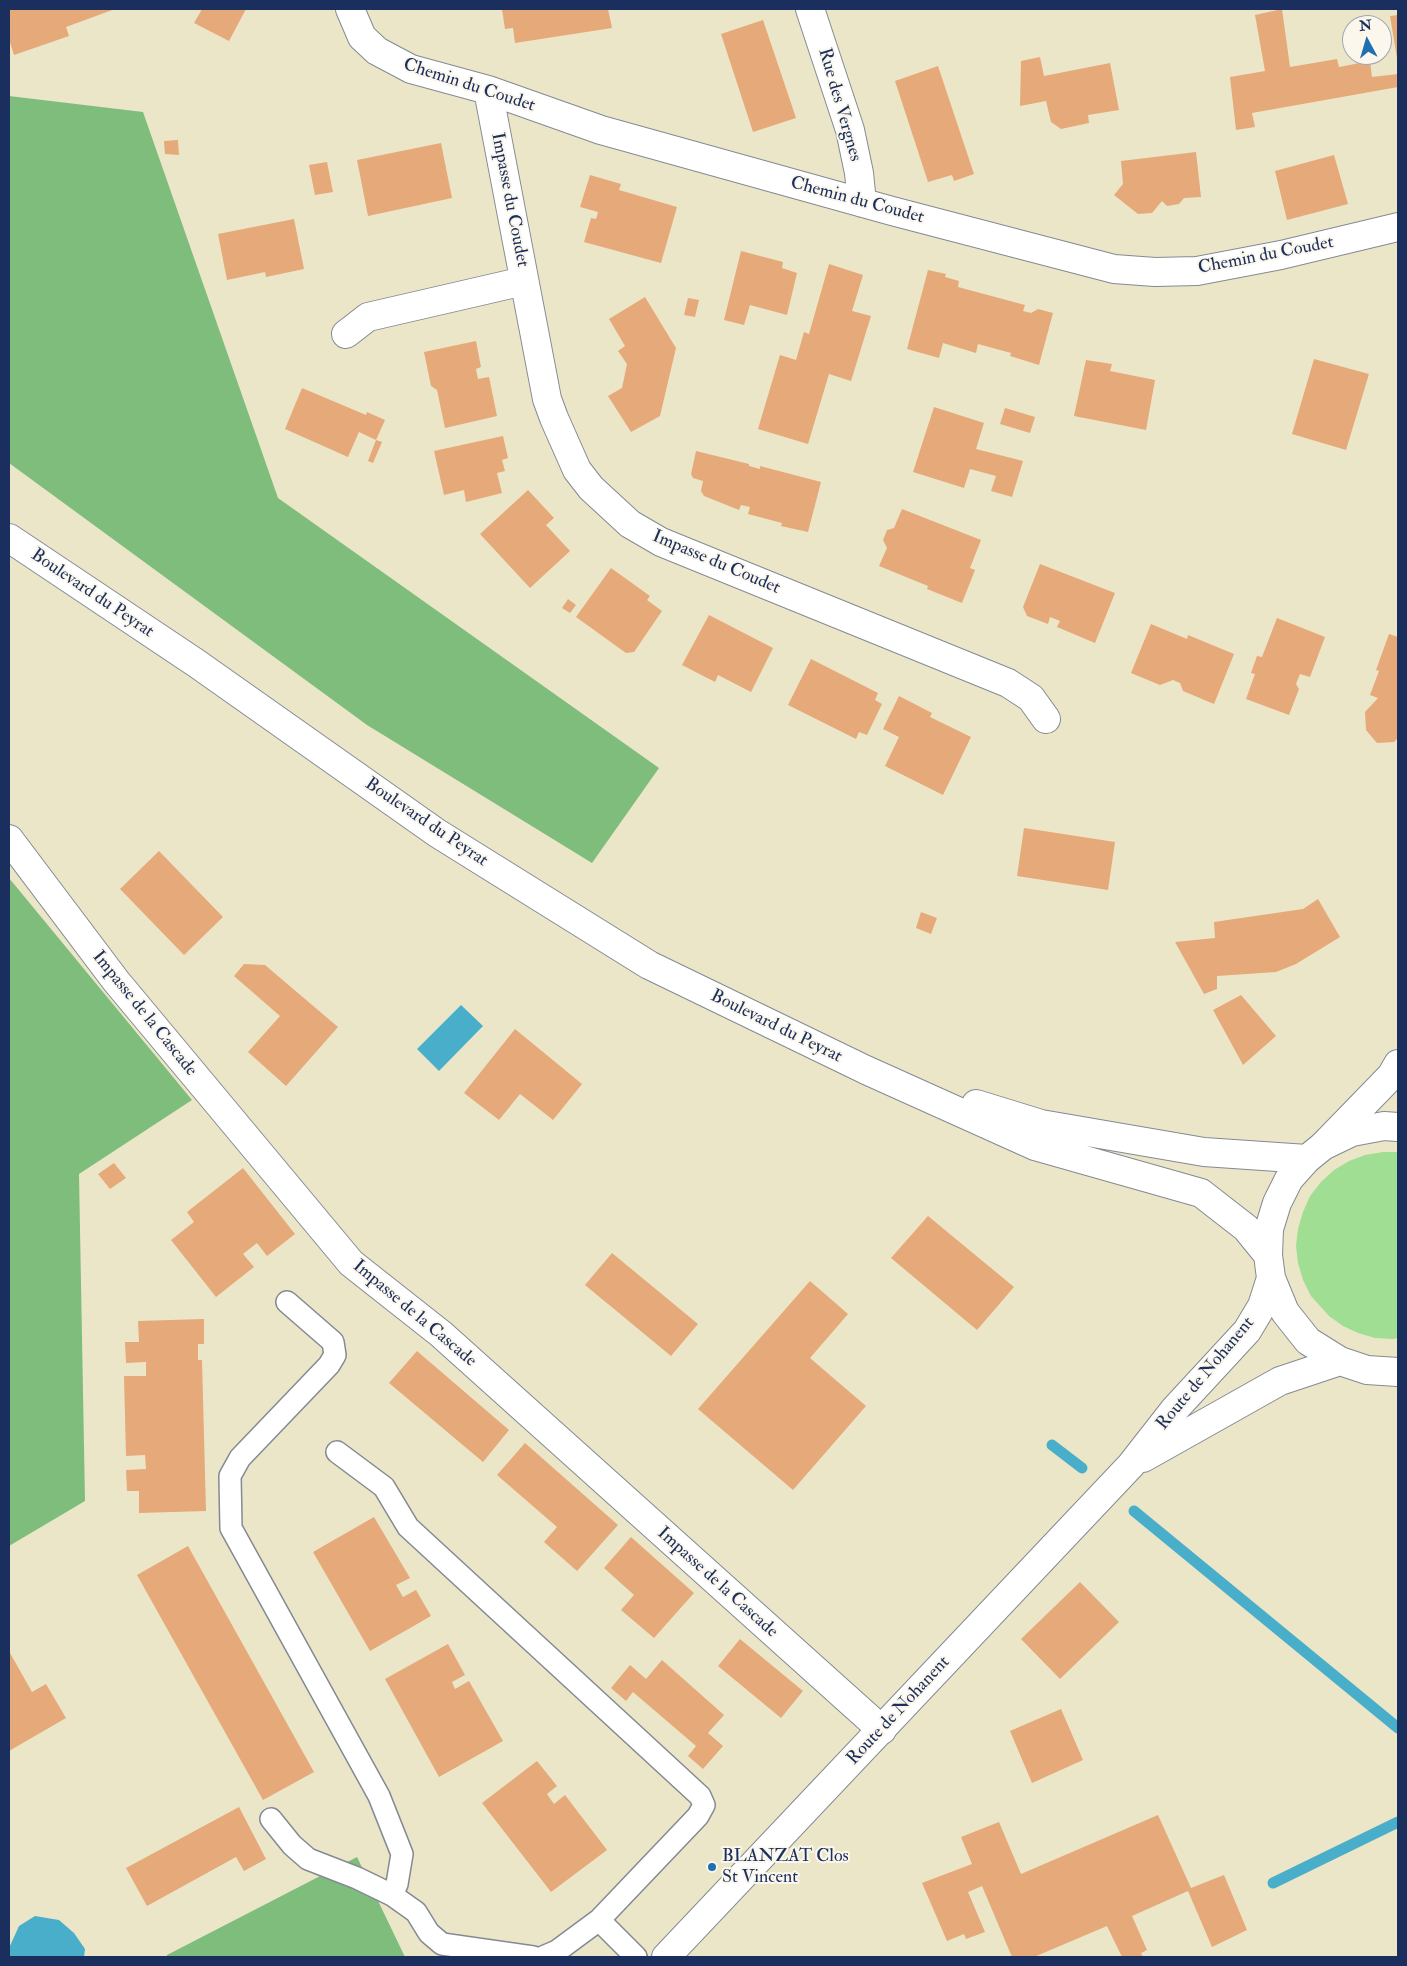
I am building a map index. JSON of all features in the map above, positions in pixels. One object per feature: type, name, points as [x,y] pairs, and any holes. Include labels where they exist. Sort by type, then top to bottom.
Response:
[{"type":"street","name":"Chemin du Coudet","points":[[350,9],[362,37],[377,51],[392,61],[411,69],[488,90],[601,130],[862,203],[1114,269],[1155,272],[1197,270],[1281,256],[1398,227]]},
{"type":"street","name":"Rue des Vergnes","points":[[810,9],[850,130],[859,173],[862,203]]},
{"type":"street","name":"Impasse du Coudet","points":[[488,90],[547,399],[577,470],[610,508],[630,524],[661,542],[1008,683],[1031,698],[1046,719]]},
{"type":"street","name":"Impasse du Coudet","points":[[346,334],[368,316],[524,281]]},
{"type":"street","name":"Boulevard du Peyrat","points":[[9,538],[196,663],[438,834],[648,965],[866,1070],[1035,1146],[1201,1193],[1246,1228],[1269,1267]]},
{"type":"street","name":"Impasse de la Cascade","points":[[9,839],[116,981],[351,1263],[441,1334],[882,1730]]},
{"type":"street","points":[[1398,1064],[1391,1076],[1289,1179],[1276,1203],[1269,1229],[1269,1267],[1285,1312],[1308,1341],[1340,1361],[1366,1370],[1398,1372]]},
{"type":"street","name":"Boulevard du Peyrat","points":[[866,1070],[1041,1124],[1204,1152],[1315,1152]]},
{"type":"street","points":[[1315,1152],[1352,1132],[1384,1126],[1398,1127]]},
{"type":"street","name":"Route de Nohanent","points":[[666,1957],[1131,1465],[1174,1410],[1247,1331],[1262,1306],[1269,1267]]},
{"type":"street","name":"Route de Nohanent","points":[[1131,1465],[1280,1381],[1340,1361]]},
{"type":"lane","points":[[287,1302],[333,1342],[335,1355],[329,1365],[240,1458],[230,1476],[231,1528],[379,1796],[402,1854],[397,1884],[392,1895]]},
{"type":"lane","points":[[337,1452],[384,1487],[408,1527],[700,1796],[704,1805],[698,1816],[599,1920],[555,1955]]},
{"type":"lane","points":[[270,1819],[292,1845],[308,1859],[358,1878],[392,1895],[416,1912],[429,1933],[442,1944],[533,1957]]},
{"type":"lane","points":[[599,1920],[636,1957]]},
{"type":"green space","points":[[9,96],[143,112],[278,498],[659,768],[592,863],[367,725],[9,463]]},
{"type":"green space","points":[[9,878],[192,1100],[79,1174],[85,1501],[9,1546]]},
{"type":"green space","points":[[1398,1152],[1398,1338],[1393,1339],[1375,1338],[1358,1333],[1343,1326],[1329,1316],[1311,1296],[1303,1280],[1296,1246],[1303,1212],[1310,1196],[1321,1182],[1334,1170],[1349,1161],[1365,1155]]},
{"type":"green space","points":[[357,1857],[405,1957],[166,1957],[167,1955]]},
{"type":"water","points":[[461,1005],[483,1026],[439,1071],[417,1049]]},
{"type":"water","points":[[35,1916],[59,1920],[74,1933],[85,1949],[84,1957],[9,1957],[9,1948],[19,1926]]},
{"type":"building","points":[[9,9],[115,9],[66,27],[69,36],[14,55],[9,39]]},
{"type":"building","points":[[202,9],[246,9],[229,41],[194,23]]},
{"type":"building","points":[[502,9],[608,9],[612,28],[515,43],[513,28],[505,29]]},
{"type":"building","points":[[1282,9],[1290,67],[1337,59],[1339,67],[1370,65],[1372,77],[1398,74],[1398,87],[1252,113],[1255,127],[1236,130],[1230,77],[1265,71],[1255,15]]},
{"type":"building","points":[[1398,15],[1398,58],[1392,28],[1392,16]]},
{"type":"building","points":[[763,20],[796,118],[753,132],[721,34]]},
{"type":"building","points":[[1040,57],[1044,76],[1110,63],[1119,110],[1088,115],[1089,123],[1061,129],[1051,122],[1046,101],[1020,106],[1021,61]]},
{"type":"building","points":[[938,66],[974,174],[954,181],[952,175],[928,182],[895,81]]},
{"type":"building","points":[[178,140],[179,155],[165,154],[164,141]]},
{"type":"building","points":[[441,143],[452,198],[368,216],[357,160]]},
{"type":"building","points":[[1196,152],[1201,197],[1184,198],[1179,204],[1167,206],[1162,201],[1152,213],[1138,214],[1114,195],[1123,184],[1121,161]]},
{"type":"building","points":[[1334,155],[1348,204],[1287,220],[1275,171]]},
{"type":"building","points":[[327,162],[333,192],[315,195],[309,165]]},
{"type":"building","points":[[590,175],[621,184],[619,190],[677,207],[661,263],[584,242],[591,218],[596,219],[598,212],[580,207]]},
{"type":"building","points":[[294,219],[304,269],[266,277],[265,272],[227,280],[218,234]]},
{"type":"building","points":[[741,251],[783,262],[782,268],[797,273],[787,315],[750,305],[744,325],[724,320]]},
{"type":"building","points":[[829,264],[863,275],[852,311],[871,316],[851,381],[829,374],[808,444],[758,429],[780,355],[796,360],[804,332],[809,334]]},
{"type":"building","points":[[928,270],[946,274],[945,277],[959,281],[958,287],[1025,305],[1023,311],[1031,313],[1038,309],[1053,313],[1039,365],[1010,356],[1011,353],[978,344],[976,353],[943,343],[939,358],[907,349]]},
{"type":"building","points":[[645,297],[676,348],[660,416],[631,432],[608,396],[622,388],[627,364],[618,351],[625,346],[609,319]]},
{"type":"building","points":[[688,298],[699,300],[695,317],[684,315]]},
{"type":"building","points":[[476,341],[481,367],[476,369],[478,379],[489,377],[497,416],[445,428],[437,390],[431,386],[424,352]]},
{"type":"building","points":[[1314,359],[1369,374],[1346,450],[1292,434]]},
{"type":"building","points":[[1086,360],[1112,364],[1110,371],[1155,380],[1146,430],[1074,416]]},
{"type":"building","points":[[302,388],[366,415],[367,412],[385,420],[376,440],[359,432],[348,457],[285,429]]},
{"type":"building","points":[[934,407],[984,423],[976,449],[1023,461],[1012,497],[991,491],[996,476],[970,469],[964,488],[913,472]]},
{"type":"building","points":[[1005,408],[1035,417],[1030,433],[1000,424]]},
{"type":"building","points":[[503,436],[508,458],[502,460],[505,471],[497,473],[502,493],[466,502],[464,490],[444,495],[434,451]]},
{"type":"building","points":[[376,440],[382,442],[373,463],[368,461]]},
{"type":"building","points":[[696,451],[749,464],[749,466],[760,469],[760,466],[821,482],[808,532],[781,526],[782,523],[748,514],[750,507],[741,505],[739,510],[704,496],[701,491],[703,481],[693,478],[691,474]]},
{"type":"building","points":[[528,490],[554,518],[546,525],[570,551],[530,588],[480,534]]},
{"type":"building","points":[[902,509],[981,540],[970,568],[975,570],[962,603],[927,589],[928,586],[879,566],[887,548],[883,540],[887,530],[894,528]]},
{"type":"building","points":[[1040,564],[1115,593],[1095,643],[1057,627],[1060,621],[1050,617],[1048,624],[1027,616],[1023,607]]},
{"type":"building","points":[[611,568],[650,596],[647,600],[662,611],[634,652],[626,653],[576,617]]},
{"type":"building","points":[[568,599],[576,605],[570,613],[562,608]]},
{"type":"building","points":[[709,615],[773,648],[751,692],[718,675],[715,682],[682,665]]},
{"type":"building","points":[[1277,618],[1325,637],[1310,677],[1300,674],[1296,684],[1299,689],[1289,715],[1246,699],[1255,674],[1251,673],[1257,656],[1262,657]]},
{"type":"building","points":[[1151,624],[1187,639],[1188,635],[1234,654],[1214,704],[1183,691],[1180,683],[1173,680],[1160,685],[1131,673]]},
{"type":"building","points":[[1389,634],[1398,637],[1398,738],[1394,742],[1377,743],[1366,730],[1365,712],[1378,698],[1370,695],[1379,671],[1376,670]]},
{"type":"building","points":[[811,659],[878,693],[875,700],[882,704],[867,735],[859,732],[856,739],[788,705]]},
{"type":"building","points":[[899,696],[932,713],[930,717],[971,737],[943,795],[885,766],[899,737],[883,729]]},
{"type":"building","points":[[1024,828],[1115,842],[1108,890],[1017,876]]},
{"type":"building","points":[[159,851],[223,917],[184,955],[120,889]]},
{"type":"building","points":[[1318,899],[1340,937],[1296,964],[1276,972],[1217,976],[1217,989],[1204,994],[1175,942],[1215,938],[1214,922],[1303,909]]},
{"type":"building","points":[[921,912],[937,918],[931,934],[916,928]]},
{"type":"building","points":[[244,964],[265,965],[338,1027],[286,1086],[248,1052],[280,1016],[234,976]]},
{"type":"building","points":[[1241,995],[1276,1036],[1243,1065],[1213,1010]]},
{"type":"building","points":[[515,1029],[582,1084],[553,1120],[520,1094],[499,1120],[464,1093]]},
{"type":"building","points":[[114,1163],[126,1178],[110,1189],[98,1174]]},
{"type":"building","points":[[243,1168],[295,1234],[267,1256],[257,1243],[243,1254],[254,1267],[216,1297],[171,1240],[194,1222],[187,1212]]},
{"type":"building","points":[[928,1216],[1014,1287],[977,1330],[891,1258]]},
{"type":"building","points":[[612,1253],[698,1324],[671,1356],[585,1285]]},
{"type":"building","points":[[810,1281],[848,1314],[810,1358],[866,1406],[793,1490],[698,1409]]},
{"type":"building","points":[[204,1319],[204,1344],[198,1344],[198,1360],[202,1360],[206,1511],[139,1513],[139,1491],[127,1491],[126,1470],[146,1469],[145,1455],[126,1456],[124,1376],[146,1376],[146,1362],[126,1363],[125,1342],[139,1342],[138,1321]]},
{"type":"building","points":[[417,1351],[509,1430],[483,1462],[389,1383]]},
{"type":"building","points":[[525,1443],[618,1525],[577,1571],[544,1542],[557,1527],[497,1475]]},
{"type":"building","points":[[374,1517],[410,1578],[396,1585],[403,1597],[416,1590],[431,1616],[370,1651],[313,1552]]},
{"type":"building","points":[[631,1537],[694,1593],[654,1638],[621,1610],[634,1595],[604,1568]]},
{"type":"building","points":[[188,1546],[314,1772],[263,1800],[137,1575]]},
{"type":"building","points":[[1080,1582],[1119,1622],[1060,1679],[1021,1639]]},
{"type":"building","points":[[740,1639],[803,1691],[781,1718],[718,1666]]},
{"type":"building","points":[[448,1644],[465,1675],[452,1682],[455,1689],[469,1681],[503,1741],[439,1777],[385,1679]]},
{"type":"building","points":[[10,1653],[32,1692],[46,1684],[66,1718],[9,1751]]},
{"type":"building","points":[[662,1660],[724,1715],[708,1733],[723,1746],[703,1769],[688,1756],[696,1746],[633,1692],[626,1701],[611,1688],[630,1665],[646,1679]]},
{"type":"building","points":[[1061,1709],[1083,1760],[1032,1783],[1010,1731]]},
{"type":"building","points":[[537,1761],[557,1786],[547,1794],[554,1804],[565,1795],[607,1850],[551,1892],[482,1803]]},
{"type":"building","points":[[239,1807],[266,1859],[244,1871],[236,1857],[147,1906],[126,1868]]},
{"type":"building","points":[[1158,1815],[1191,1888],[1224,1875],[1247,1930],[1212,1947],[1188,1891],[1132,1916],[1147,1950],[1141,1953],[1143,1957],[1122,1957],[1107,1926],[1034,1957],[1012,1957],[982,1886],[968,1892],[985,1932],[966,1939],[964,1934],[947,1941],[922,1883],[972,1864],[961,1837],[999,1822],[1021,1874]]},
{"type":"waterway","points":[[1052,1445],[1082,1468]]},
{"type":"waterway","points":[[1134,1511],[1398,1728]]},
{"type":"waterway","points":[[1273,1883],[1398,1822]]},
{"type":"place","name":"BLANZAT Clos St Vincent","points":[[712,1867]]}]
